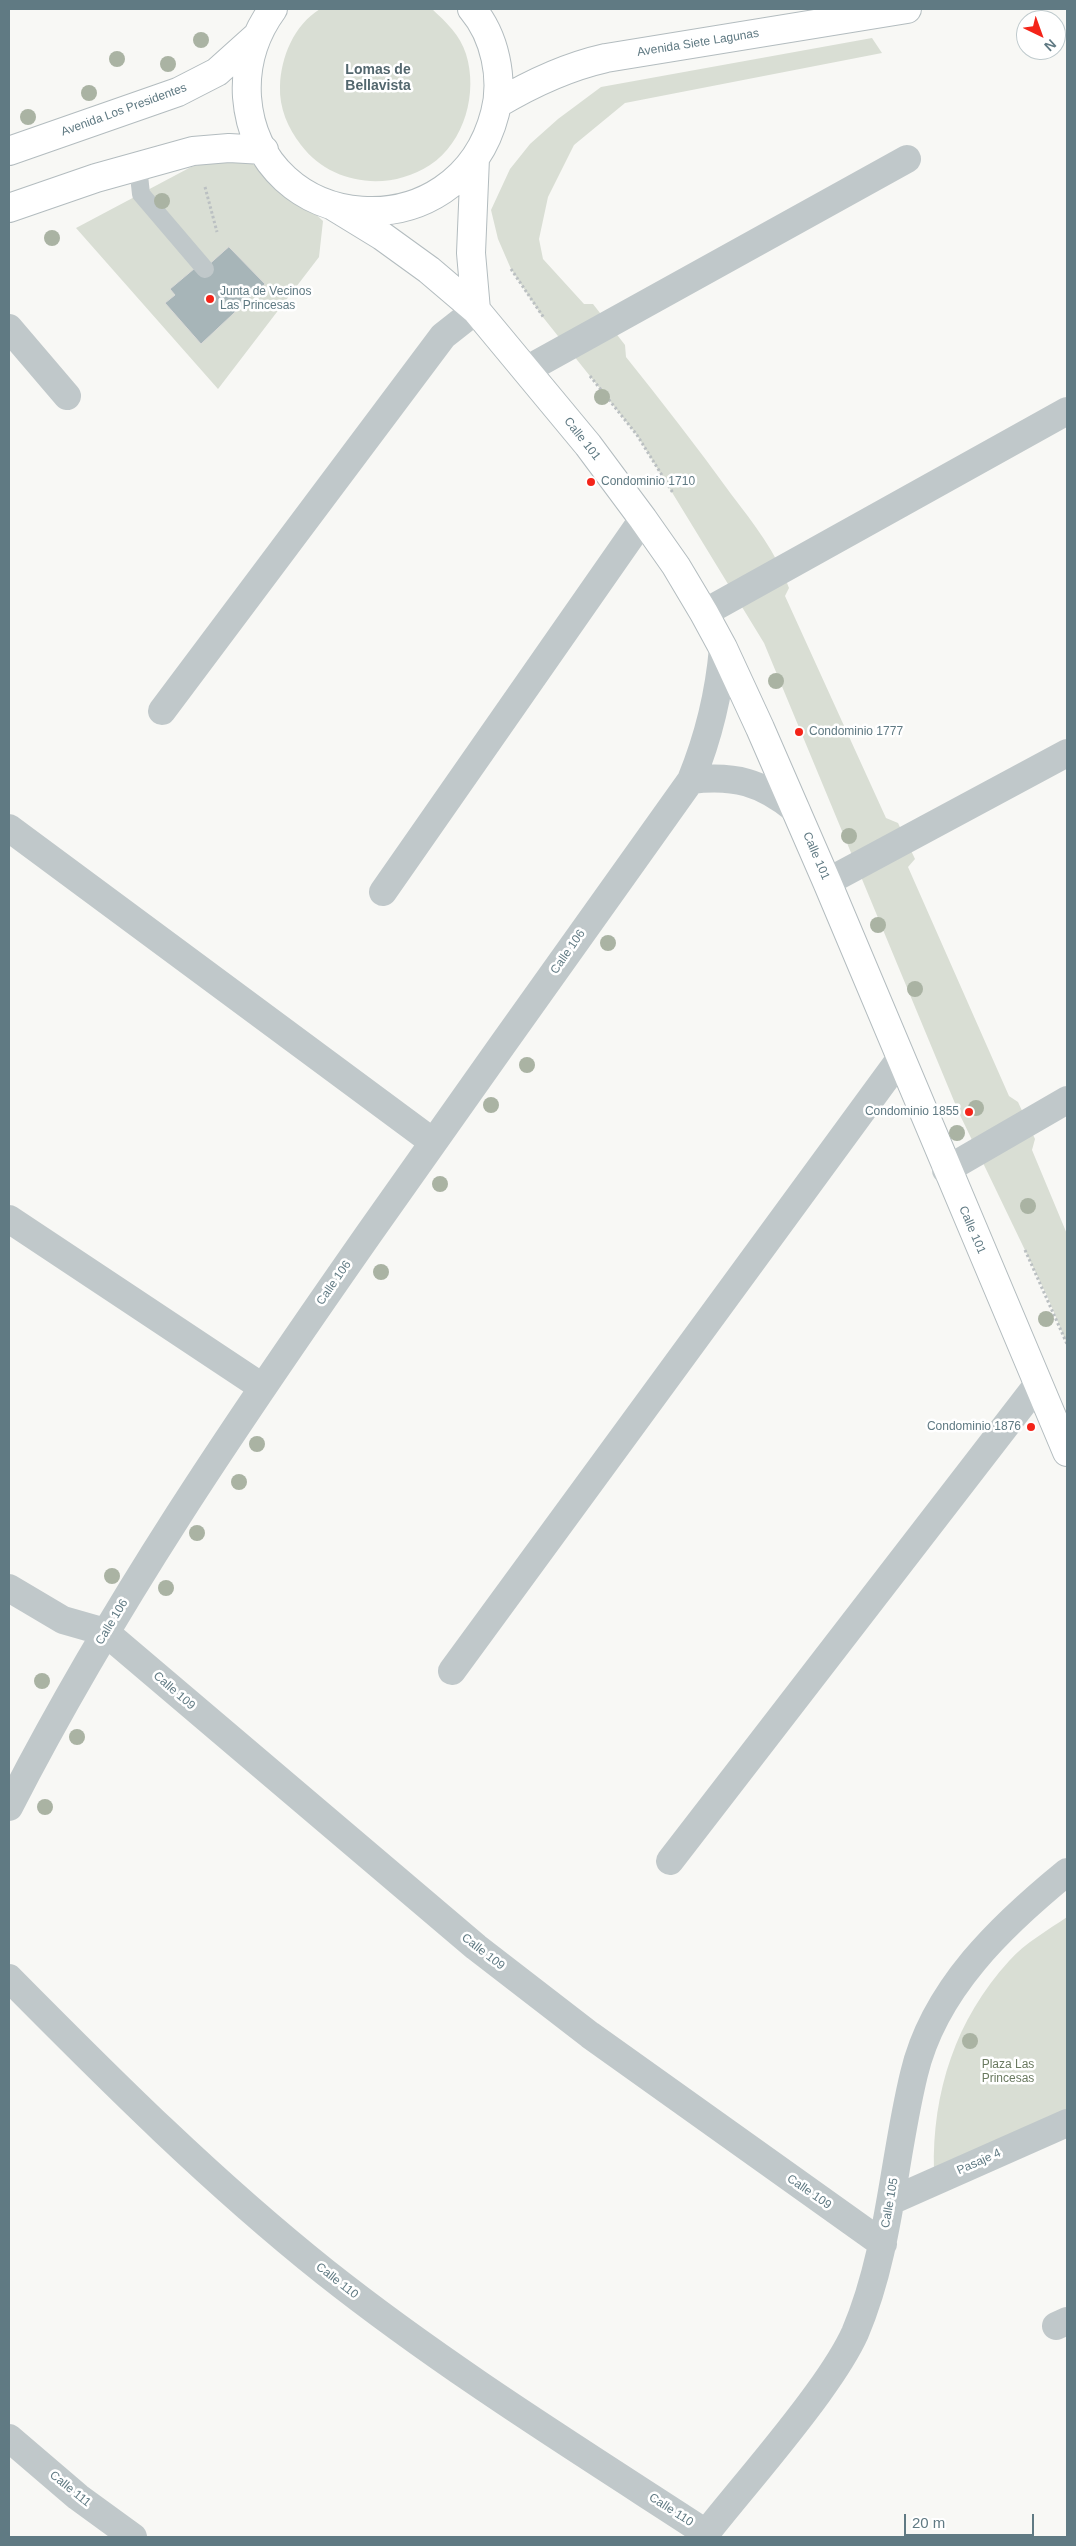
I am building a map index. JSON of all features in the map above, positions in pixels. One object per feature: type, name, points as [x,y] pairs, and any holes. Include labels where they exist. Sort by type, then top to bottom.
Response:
[{"type":"main road","points":[[273,9],[256,37],[246,83],[248,106],[254,129],[264,150],[277,169],[294,186],[313,197],[333,206],[355,211],[378,212],[401,208],[422,201],[443,190],[461,176],[485,141],[497,104],[498,80],[495,56],[486,32],[472,9]]},
{"type":"main road","name":"Avenida Siete Lagunas","points":[[497,104],[527,86],[559,72],[606,58],[907,9]]},
{"type":"main road","name":"Avenida Los Presidentes","points":[[9,151],[178,92],[217,72],[256,37]]},
{"type":"main road","points":[[9,208],[138,166],[193,151],[230,148],[264,150]]},
{"type":"main road","points":[[475,158],[472,253],[476,310]]},
{"type":"main road","name":"Calle 101","points":[[333,206],[382,236],[429,270],[476,310],[588,446],[643,519],[676,566],[704,613],[723,648],[796,810],[946,1170],[1067,1452]]},
{"type":"street","points":[[526,370],[907,159]]},
{"type":"street","points":[[162,711],[442,336],[476,310]]},
{"type":"street","points":[[9,328],[67,396]]},
{"type":"street","points":[[704,613],[1067,411]]},
{"type":"street","points":[[383,892],[643,519]]},
{"type":"street","name":"Calle 106","points":[[9,1807],[38,1750],[105,1632],[181,1508],[262,1386],[691,780],[704,748],[714,714],[723,648]]},
{"type":"street","points":[[827,882],[1067,753]]},
{"type":"street","points":[[691,780],[715,777],[737,779],[766,789],[796,810]]},
{"type":"street","points":[[9,828],[433,1142]]},
{"type":"street","points":[[452,1671],[900,1059]]},
{"type":"street","points":[[946,1170],[1067,1100]]},
{"type":"street","points":[[9,1219],[262,1386]]},
{"type":"street","points":[[670,1861],[1038,1384]]},
{"type":"street","points":[[9,1588],[63,1620],[105,1632]]},
{"type":"street","name":"Calle 109","points":[[105,1632],[476,1947],[590,2035],[883,2244]]},
{"type":"street","name":"Calle 105","points":[[704,2535],[802,2416],[832,2373],[854,2335],[870,2292],[883,2244],[914,2073],[926,2039],[940,2009],[982,1951],[1010,1922],[1067,1872]]},
{"type":"street","name":"Calle 110","points":[[9,1978],[120,2090],[195,2160],[263,2221],[325,2272],[404,2332],[704,2535]]},
{"type":"street","name":"Pasaje 4","points":[[891,2201],[1067,2123]]},
{"type":"street","name":"Calle 111","points":[[9,2438],[78,2497],[133,2537]]},
{"type":"lane","points":[[138,166],[141,194],[204,269]]},
{"type":"path","points":[[193,151],[218,233]]},
{"type":"green space","points":[[320,9],[432,9],[456,35],[466,54],[469,69],[469,100],[466,115],[452,143],[430,165],[414,174],[397,179],[361,180],[344,176],[328,169],[313,158],[296,138],[288,125],[281,102],[280,86],[283,64],[296,33]]},
{"type":"green space","points":[[872,38],[882,53],[625,103],[574,145],[548,197],[539,239],[543,259],[584,304],[593,304],[625,345],[626,357],[756,527],[778,562],[789,588],[785,596],[886,818],[898,823],[915,859],[908,867],[1009,1096],[1018,1102],[1035,1139],[1032,1150],[1067,1234],[1067,1344],[1048,1298],[959,1113],[764,643],[637,435],[542,316],[511,269],[498,239],[491,210],[510,169],[530,144],[558,119],[601,87]]},
{"type":"green space","points":[[222,159],[253,164],[306,205],[323,221],[319,257],[218,389],[76,228],[191,167]]},
{"type":"green space","name":"Plaza Las Princesas","points":[[1067,1917],[1067,2110],[934,2171],[937,2113],[951,2058],[961,2032],[990,1983],[1015,1954]]},
{"type":"building","name":"Junta de Vecinos Las Princesas","points":[[229,247],[265,284],[201,344],[165,303],[175,295],[170,289],[195,268],[199,273]]},
{"type":"place","name":"Junta de Vecinos Las Princesas","points":[[210,299]]},
{"type":"place","name":"Condominio 1710","points":[[591,482]]},
{"type":"place","name":"Condominio 1777","points":[[799,732]]},
{"type":"place","name":"Condominio 1855","points":[[969,1112]]},
{"type":"place","name":"Condominio 1876","points":[[1031,1427]]},
{"type":"district","name":"Lomas de Bellavista","points":[[378,78]]}]
